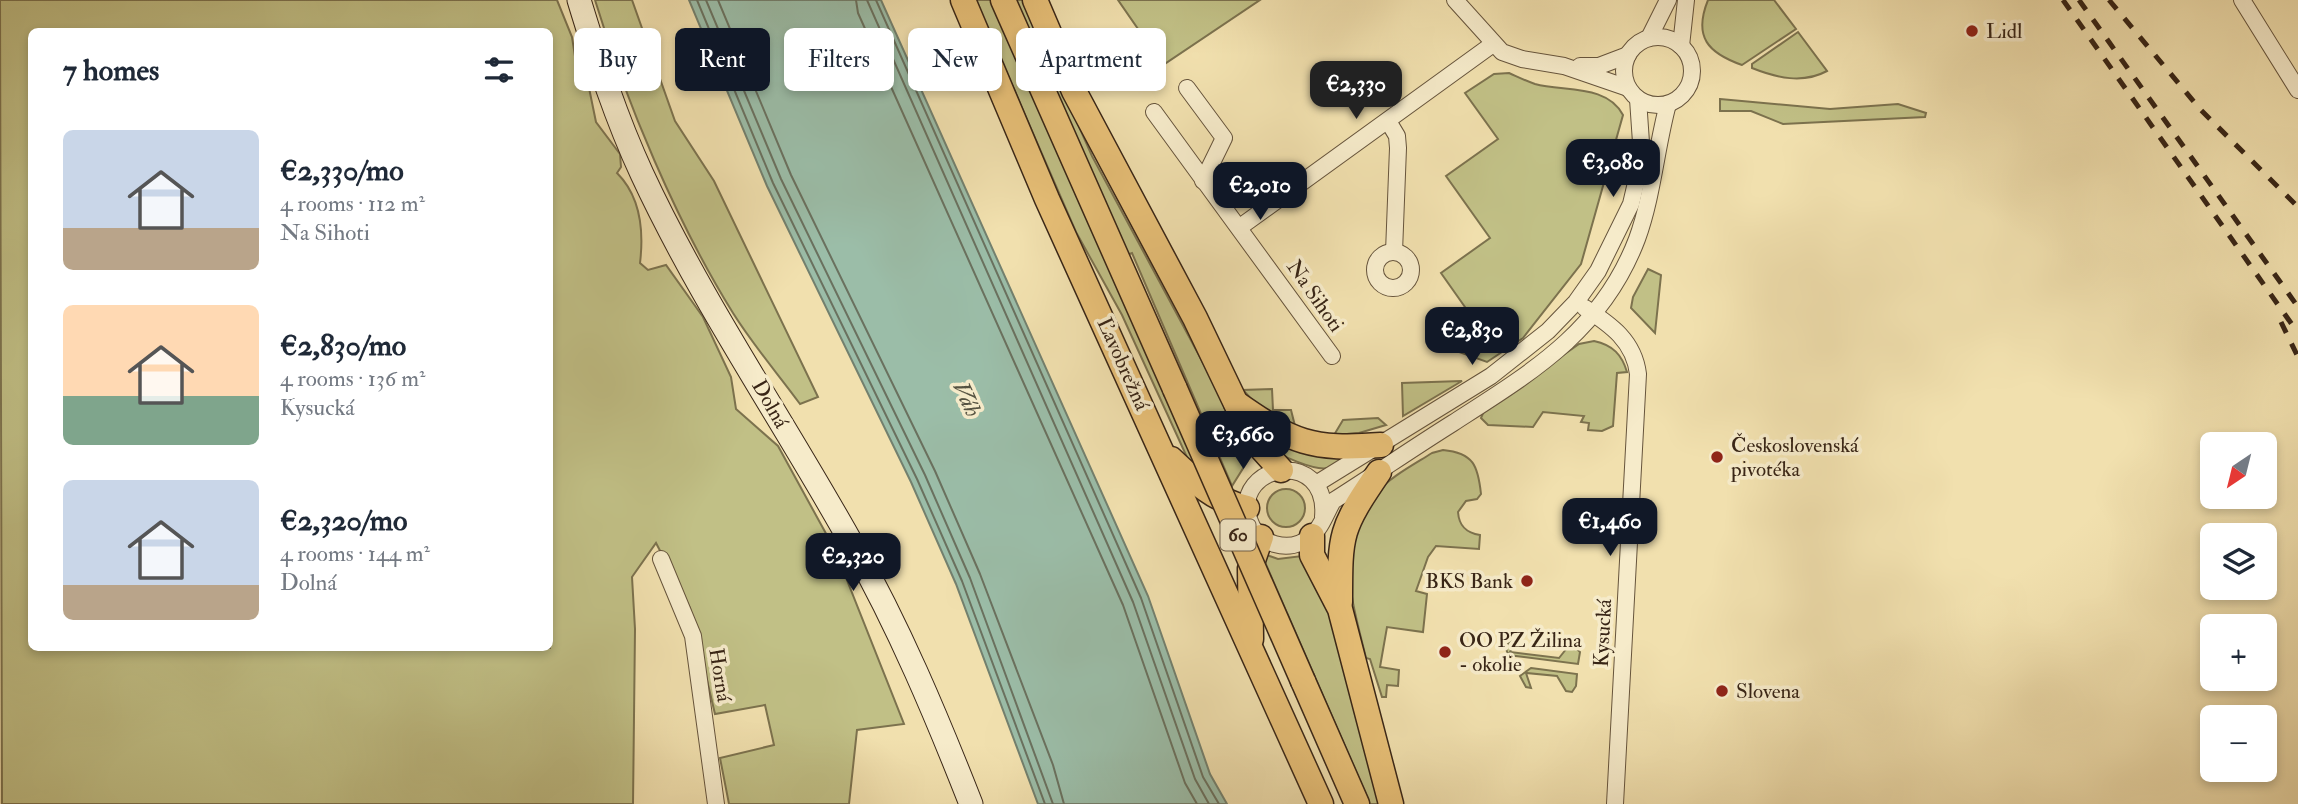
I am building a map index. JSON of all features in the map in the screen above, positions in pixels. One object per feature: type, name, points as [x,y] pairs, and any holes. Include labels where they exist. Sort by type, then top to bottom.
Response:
[{"type":"main road","name":"Dolná","points":[[579,0],[608,91],[642,174],[702,287],[852,544],[940,725],[971,804]]},
{"type":"main road","name":"Ľavobrežná","points":[[963,0],[1047,199],[1321,804]]},
{"type":"main road","name":"Ľavobrežná","points":[[1003,0],[1357,804]]},
{"type":"main road","points":[[1035,0],[1074,91],[1253,439],[1281,470]]},
{"type":"main road","points":[[1236,403],[1296,441],[1336,448],[1381,445]]},
{"type":"main road","points":[[1163,452],[1200,487],[1231,505],[1247,508]]},
{"type":"main road","points":[[1340,609],[1339,555],[1342,532],[1350,514],[1379,472]]},
{"type":"main road","points":[[1318,526],[1312,555],[1340,609],[1391,804]]},
{"type":"main road","points":[[1252,654],[1250,569],[1261,537]]},
{"type":"street","points":[[1455,0],[1493,44],[1511,56],[1564,66],[1599,66],[1628,55],[1649,38],[1660,37],[1681,46],[1692,64],[1692,78],[1682,97],[1668,104],[1653,105],[1633,93],[1564,66]]},
{"type":"street","points":[[1649,38],[1668,0]]},
{"type":"street","points":[[1681,46],[1686,0]]},
{"type":"street","points":[[2242,0],[2298,90]]},
{"type":"street","points":[[1240,227],[1493,44]]},
{"type":"street","points":[[1316,484],[1491,376],[1541,338],[1576,302],[1598,271],[1631,204],[1642,156],[1633,93],[1624,72],[1628,55]]},
{"type":"street","points":[[1187,88],[1224,138],[1203,181]]},
{"type":"street","points":[[1318,526],[1324,505],[1316,484],[1300,472],[1281,470],[1261,479],[1249,497],[1249,519],[1261,537],[1281,546],[1303,542],[1318,526],[1333,501],[1535,370],[1558,353],[1593,314],[1616,282],[1636,239],[1646,209],[1668,104]]},
{"type":"street","name":"Na Sihoti","points":[[1154,112],[1221,208],[1240,227],[1332,356]]},
{"type":"street","points":[[1388,121],[1398,136],[1394,252]]},
{"type":"street","name":"Kysucká","points":[[1576,302],[1627,341],[1633,350],[1638,374],[1615,804]]},
{"type":"street","name":"Horná","points":[[661,559],[693,636],[716,804]]},
{"type":"shaded area","points":[[0,0],[557,0],[572,37],[574,91],[590,91],[596,122],[620,154],[621,167],[617,173],[636,203],[641,226],[640,263],[648,270],[666,265],[703,317],[731,377],[736,409],[778,446],[835,550],[904,724],[857,730],[849,804],[729,804],[720,758],[774,745],[765,705],[715,714],[690,608],[656,543],[632,577],[635,629],[633,804],[2,804]]},
{"type":"shaded area","points":[[595,0],[632,0],[642,28],[604,28]]},
{"type":"shaded area","points":[[975,0],[992,0],[1016,55],[1016,91],[1032,91],[1210,496],[1196,477],[1122,315],[1076,232],[1002,62],[1002,28],[987,28]]},
{"type":"shaded area","points":[[1016,0],[1023,0],[1035,28],[1028,28]]},
{"type":"shaded area","points":[[1118,0],[1260,0],[1166,63],[1166,28],[1137,28]]},
{"type":"shaded area","points":[[1708,0],[1774,0],[1796,29],[1742,65],[1720,55],[1707,42],[1702,24]]},
{"type":"shaded area","points":[[1798,32],[1827,71],[1809,77],[1790,78],[1752,68],[1752,64]]},
{"type":"shaded area","points":[[1509,73],[1535,84],[1584,91],[1607,98],[1623,115],[1581,264],[1523,338],[1487,362],[1459,352],[1484,334],[1441,273],[1490,238],[1446,176],[1498,139],[1465,93],[1494,74]]},
{"type":"shaded area","points":[[661,82],[675,121],[714,181],[818,397],[800,404],[741,325],[692,240],[627,91],[661,91]]},
{"type":"shaded area","points":[[1056,91],[1063,91],[1092,156],[1252,454],[1232,486],[1132,253],[1127,255]]},
{"type":"shaded area","points":[[1720,99],[1830,109],[1898,104],[1926,113],[1925,117],[1783,124],[1751,111],[1720,111]]},
{"type":"shaded area","points":[[1648,269],[1661,275],[1655,333],[1631,308],[1633,297]]},
{"type":"shaded area","points":[[1594,341],[1616,352],[1627,372],[1617,373],[1613,426],[1602,431],[1588,430],[1589,423],[1581,422],[1584,416],[1543,412],[1533,427],[1488,425],[1481,418],[1484,411],[1579,344]]},
{"type":"shaded area","points":[[1462,381],[1403,416],[1402,383]]},
{"type":"shaded area","points":[[1272,389],[1273,410],[1291,410],[1295,426],[1254,402],[1243,390]]},
{"type":"shaded area","points":[[1378,418],[1386,425],[1359,433],[1334,435],[1343,420]]},
{"type":"shaded area","points":[[1274,438],[1348,457],[1328,468],[1306,465],[1268,447]]},
{"type":"shaded area","points":[[1443,450],[1462,454],[1476,469],[1481,494],[1477,499],[1466,501],[1458,512],[1464,528],[1480,535],[1479,549],[1436,546],[1428,557],[1416,591],[1427,594],[1423,632],[1387,627],[1380,667],[1399,670],[1398,686],[1387,685],[1386,697],[1382,697],[1370,659],[1366,658],[1352,595],[1349,552],[1353,531],[1361,512],[1381,488],[1432,453]]},
{"type":"shaded area","points":[[1286,489],[1299,495],[1305,508],[1299,521],[1286,527],[1273,521],[1267,508],[1273,495]]},
{"type":"shaded area","points":[[1261,553],[1278,559],[1302,556],[1335,626],[1379,804],[1370,804]]},
{"type":"shaded area","points":[[1517,640],[1510,652],[1559,658],[1567,648],[1574,646],[1580,652],[1578,664],[1508,655],[1506,648],[1509,642]]},
{"type":"shaded area","points":[[1531,668],[1577,674],[1576,686],[1572,692],[1566,691],[1557,676],[1526,673],[1531,688],[1526,687],[1520,676]]},
{"type":"water","name":"Váh","points":[[689,0],[881,0],[894,28],[784,28],[784,91],[894,91],[894,29],[908,60],[908,91],[922,91],[1148,596],[1210,774],[1227,804],[1038,804],[956,584],[911,482],[767,186],[727,91],[770,91],[770,28],[701,28]]},
{"type":"railway","points":[[2063,0],[2298,333]]},
{"type":"railway","points":[[2079,0],[2298,307]]},
{"type":"railway","points":[[2109,0],[2200,109],[2298,207]]},
{"type":"railway","points":[[2281,322],[2298,357]]},
{"type":"place","name":"Lidl","points":[[1972,31]]},
{"type":"place","name":"Československá pivotéka","points":[[1717,457]]},
{"type":"place","name":"BKS Bank","points":[[1527,581]]},
{"type":"place","name":"OO PZ Žilina - okolie","points":[[1445,652]]},
{"type":"place","name":"Slovena","points":[[1722,691]]}]
